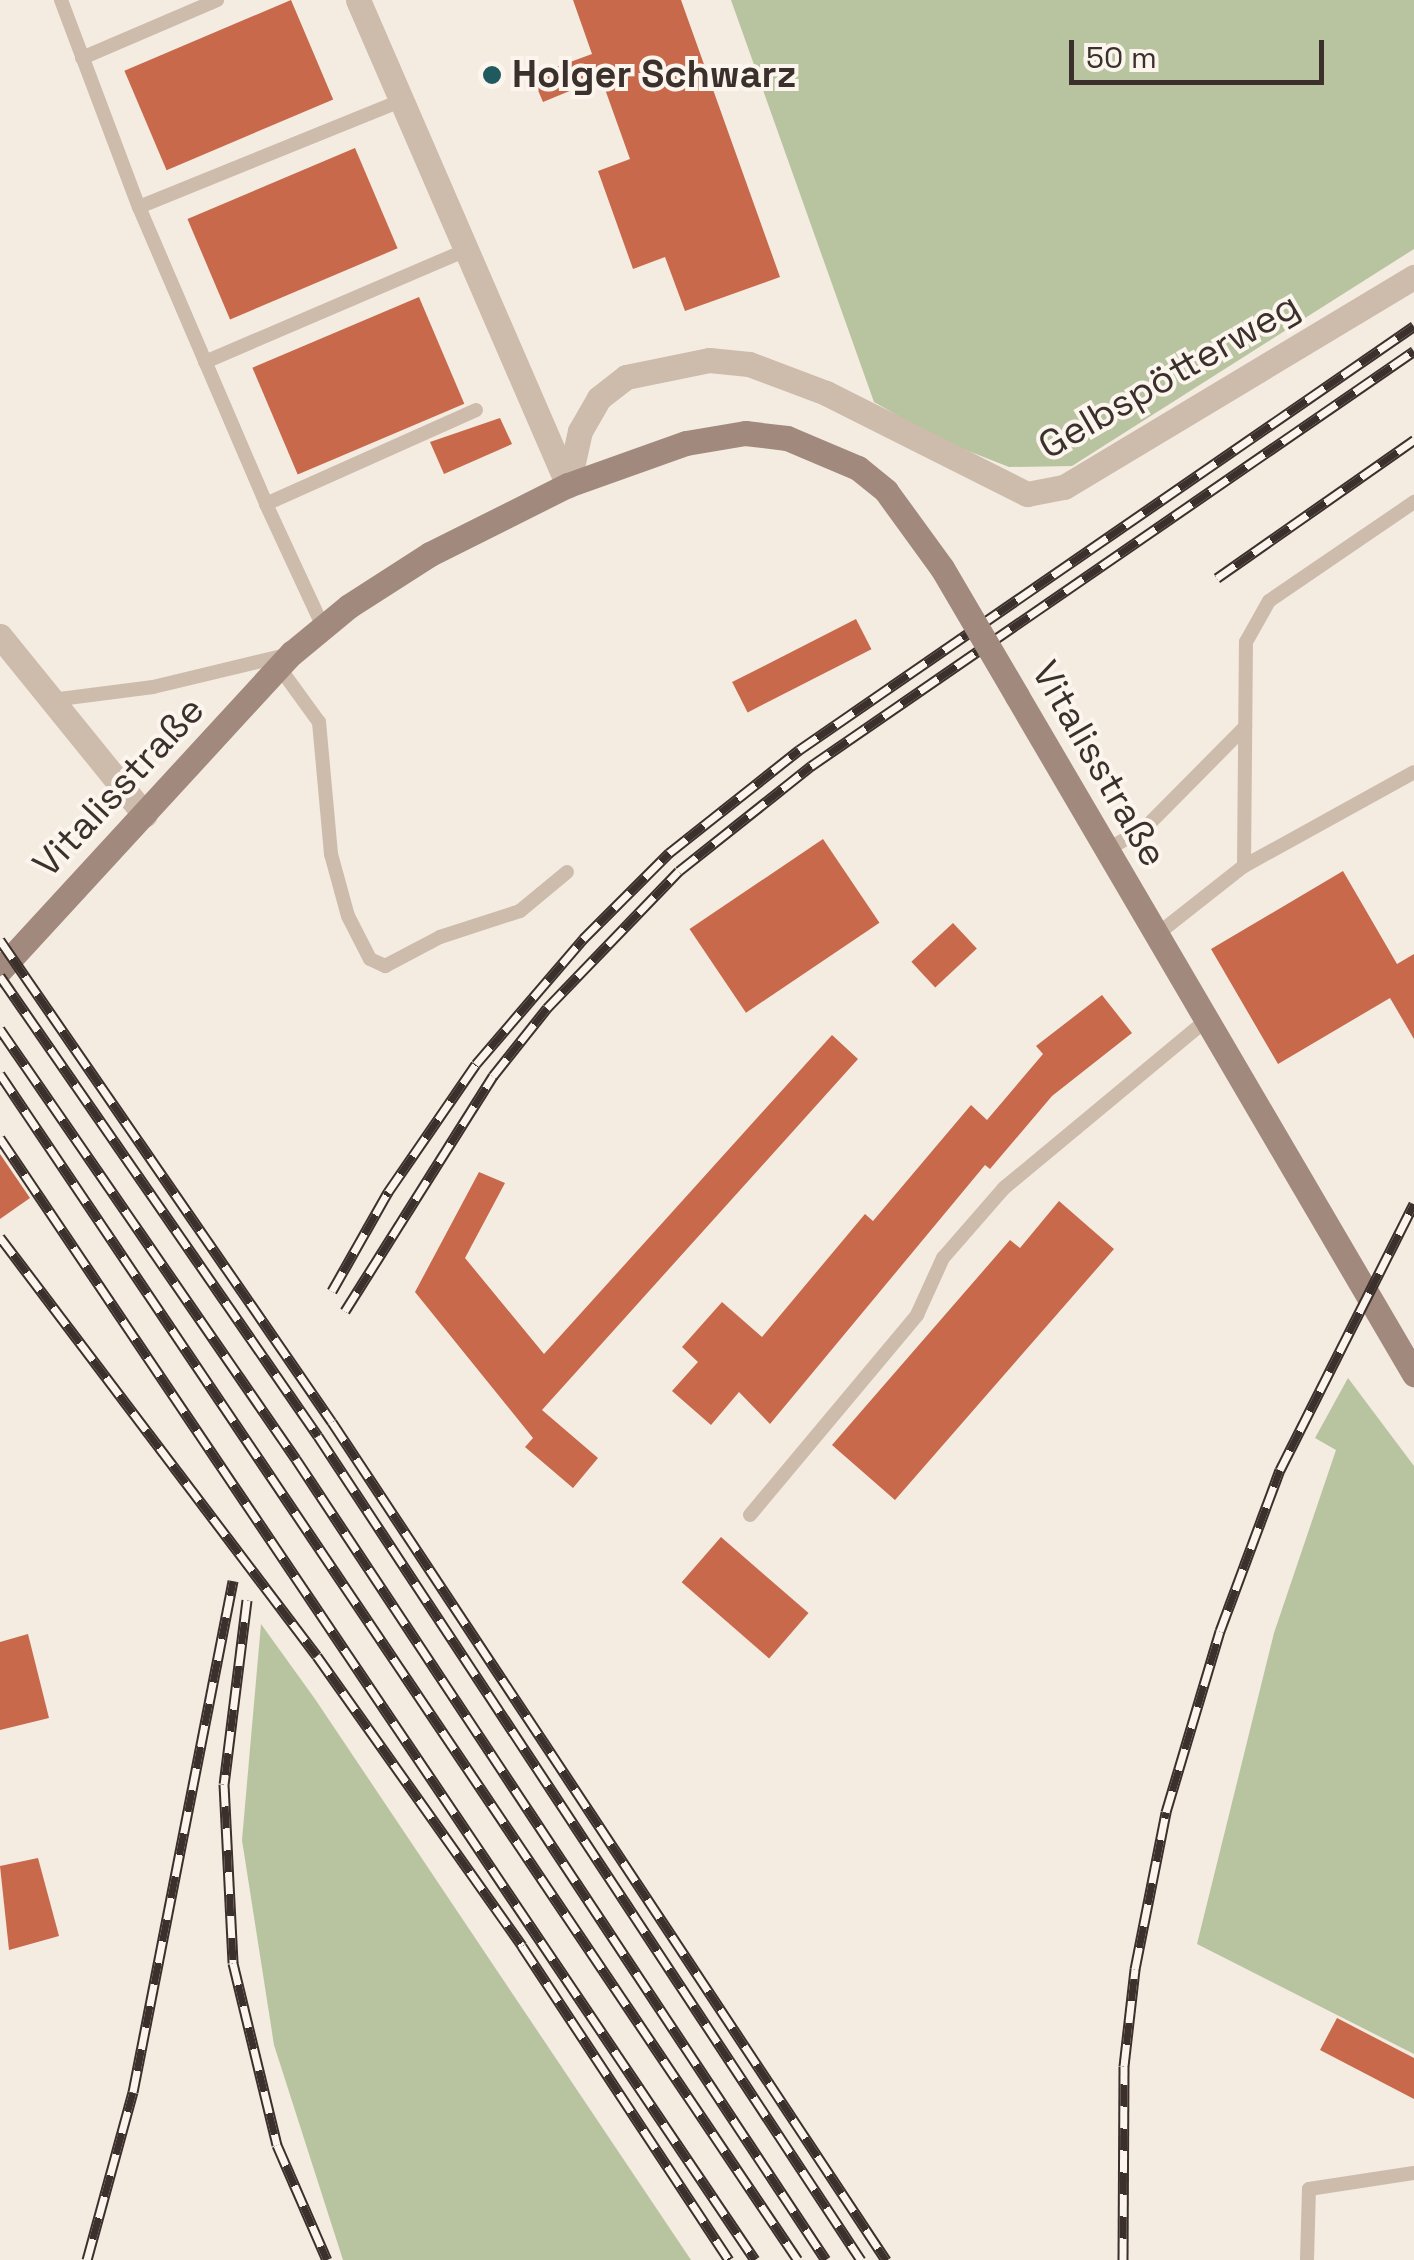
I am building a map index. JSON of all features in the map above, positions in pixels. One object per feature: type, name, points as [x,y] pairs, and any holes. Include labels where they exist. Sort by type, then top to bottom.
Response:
[{"type":"street","points":[[358,0],[568,486]]},
{"type":"street","name":"Gelbspötterweg","points":[[568,486],[580,431],[598,398],[626,377],[709,360],[749,364],[826,393],[1028,494],[1064,487],[1414,277]]},
{"type":"street","name":"Vitalisstraße","points":[[0,970],[285,660],[323,627],[430,554],[568,486],[686,443],[745,433],[787,438],[846,461],[886,491],[942,568],[1154,936],[1414,1374]]},
{"type":"street","points":[[0,636],[144,815]]},
{"type":"lane","points":[[61,0],[139,207],[323,627]]},
{"type":"lane","points":[[82,58],[216,0]]},
{"type":"lane","points":[[139,207],[402,100]]},
{"type":"lane","points":[[206,362],[466,250]]},
{"type":"lane","points":[[266,504],[476,410]]},
{"type":"lane","points":[[1244,866],[1246,642],[1269,601],[1414,502]]},
{"type":"lane","points":[[285,660],[319,722],[330,854],[370,959],[385,966],[440,938],[520,912],[567,872]]},
{"type":"lane","name":"Vitalisstraße","points":[[49,700],[153,687],[285,660]]},
{"type":"lane","points":[[1106,850],[1144,829],[1245,727]]},
{"type":"lane","points":[[1154,936],[1244,866],[1414,772]]},
{"type":"lane","points":[[750,1515],[917,1315],[943,1258],[1004,1188],[1205,1020]]},
{"type":"lane","points":[[1307,2260],[1309,2189],[1414,2173]]},
{"type":"green space","points":[[731,0],[1414,0],[1414,249],[1072,466],[1009,467],[938,439],[874,402]]},
{"type":"green space","points":[[1348,1378],[1414,1466],[1414,2054],[1197,1944],[1274,1633],[1336,1450],[1315,1438]]},
{"type":"green space","points":[[261,1624],[691,2260],[343,2260],[274,2045],[242,1840]]},
{"type":"building","points":[[291,0],[333,99],[167,170],[124,71]]},
{"type":"building","points":[[573,0],[681,0],[780,277],[685,311],[665,257],[633,269],[598,171],[630,159],[601,78],[543,102],[532,76],[592,54]]},
{"type":"building","points":[[355,148],[398,248],[230,319],[187,219]]},
{"type":"building","points":[[419,297],[464,404],[298,475],[252,368]]},
{"type":"building","points":[[500,418],[512,444],[444,474],[430,442]]},
{"type":"building","points":[[856,619],[871,649],[748,712],[732,682]]},
{"type":"building","points":[[823,839],[879,923],[746,1013],[690,929]]},
{"type":"building","points":[[1343,871],[1397,964],[1414,954],[1414,1039],[1390,998],[1278,1064],[1211,949]]},
{"type":"building","points":[[953,923],[977,949],[935,987],[911,962]]},
{"type":"building","points":[[1102,995],[1132,1033],[1052,1096],[990,1169],[985,1165],[770,1424],[739,1392],[711,1425],[672,1391],[698,1362],[682,1347],[722,1302],[762,1337],[865,1214],[873,1221],[971,1105],[987,1120],[1043,1054],[1036,1046]]},
{"type":"building","points":[[832,1035],[858,1059],[542,1410],[598,1458],[573,1488],[525,1447],[533,1438],[415,1292],[479,1172],[505,1183],[465,1258],[544,1354]]},
{"type":"building","points":[[0,1154],[30,1198],[0,1219]]},
{"type":"building","points":[[1059,1201],[1114,1249],[895,1500],[832,1445],[1010,1240],[1020,1248]]},
{"type":"building","points":[[721,1537],[809,1613],[769,1658],[682,1582]]},
{"type":"building","points":[[28,1634],[49,1718],[0,1730],[0,1642]]},
{"type":"building","points":[[38,1858],[59,1936],[9,1950],[0,1866]]},
{"type":"building","points":[[1337,2018],[1414,2058],[1414,2099],[1320,2050]]},
{"type":"railway","points":[[332,1291],[388,1192],[476,1064],[583,939],[669,853],[799,750],[1414,326]]},
{"type":"railway","points":[[345,1311],[493,1076],[547,1008],[679,871],[811,766],[1414,351]]},
{"type":"railway","points":[[1217,578],[1414,440]]},
{"type":"railway","points":[[0,940],[332,1422],[886,2260]]},
{"type":"railway","points":[[0,976],[318,1436],[861,2260]]},
{"type":"railway","points":[[0,1029],[296,1459],[826,2260]]},
{"type":"railway","points":[[0,1074],[798,2260]]},
{"type":"railway","points":[[0,1138],[755,2260]]},
{"type":"railway","points":[[1123,2260],[1124,2066],[1135,1969],[1166,1812],[1220,1631],[1280,1470],[1414,1204]]},
{"type":"railway","points":[[0,1237],[317,1656],[522,1946],[729,2260]]},
{"type":"railway","points":[[87,2260],[133,2092],[233,1581]]},
{"type":"railway","points":[[247,1600],[224,1784],[233,1963],[277,2145],[327,2260]]},
{"type":"place","name":"Holger Schwarz","points":[[492,75]]}]
